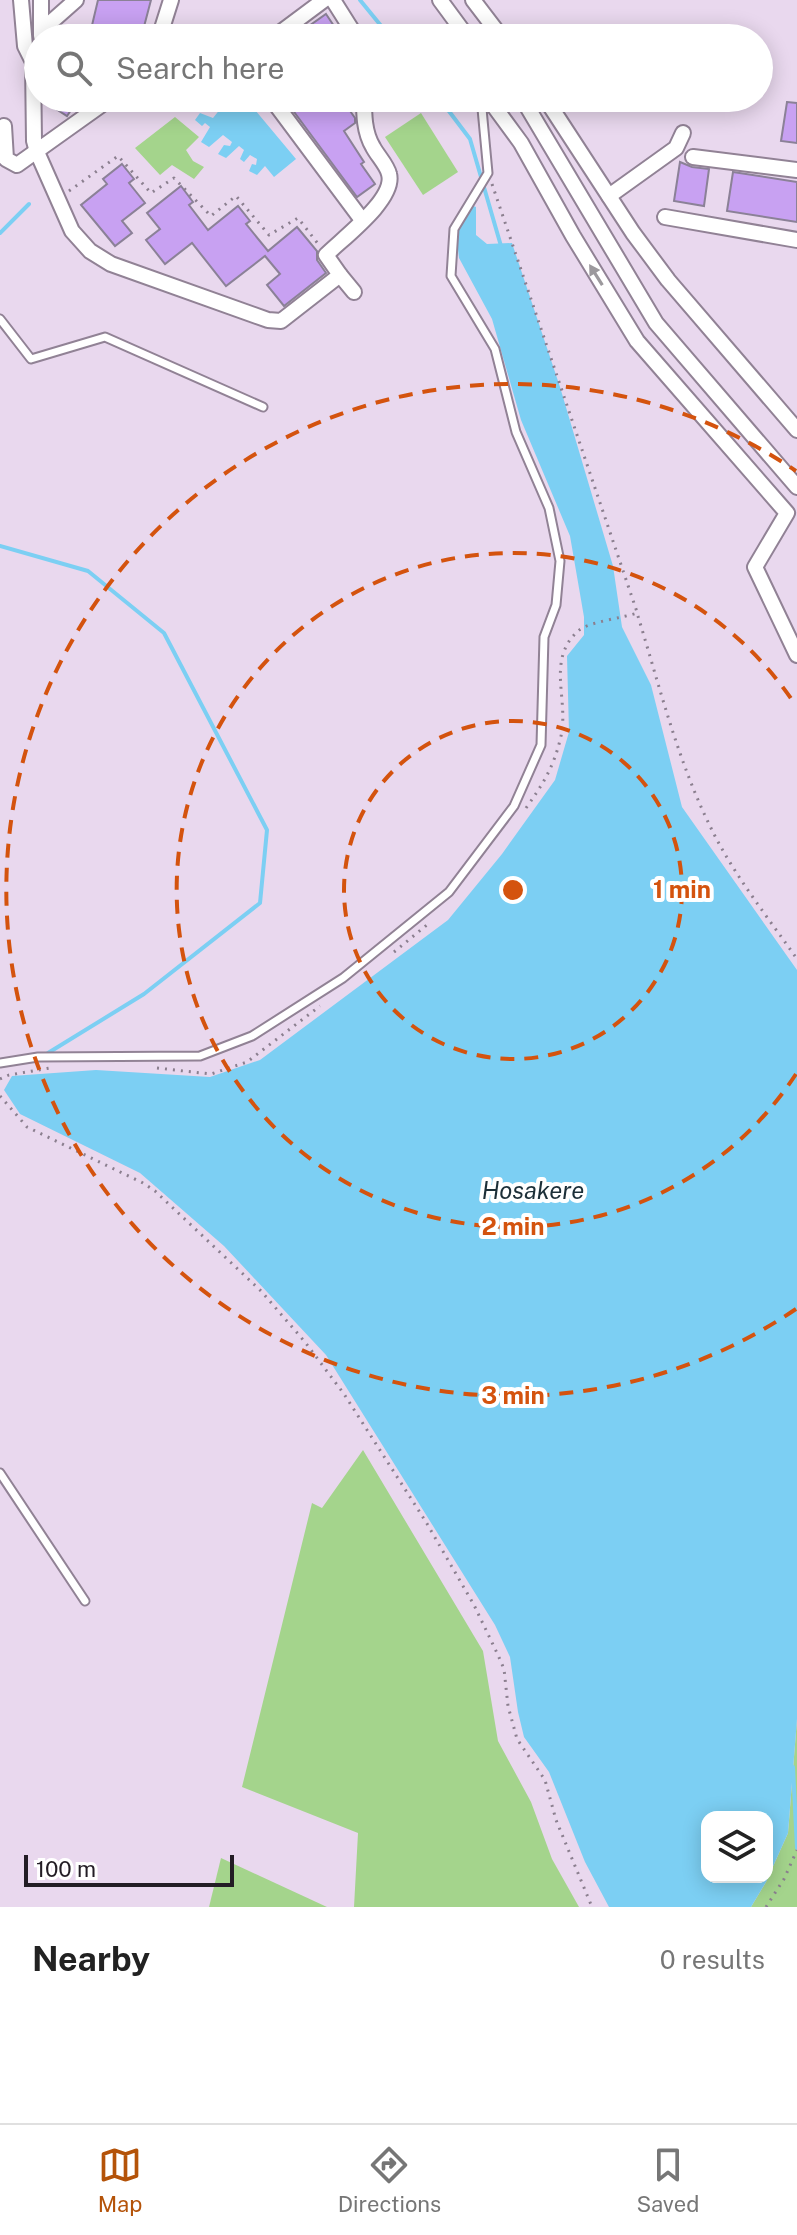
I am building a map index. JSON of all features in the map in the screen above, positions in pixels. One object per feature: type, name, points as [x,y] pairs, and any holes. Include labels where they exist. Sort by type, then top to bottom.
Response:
[{"type":"street","points":[[21,0],[24,34]]},
{"type":"street","points":[[41,0],[41,24]]},
{"type":"street","points":[[52,24],[76,0]]},
{"type":"street","points":[[163,24],[171,0]]},
{"type":"street","points":[[292,24],[324,0]]},
{"type":"street","points":[[333,0],[348,24]]},
{"type":"street","points":[[440,0],[458,24]]},
{"type":"street","points":[[473,0],[491,24]]},
{"type":"street","points":[[35,112],[34,141],[56,200],[72,231],[90,251],[111,264],[268,320],[281,321],[340,275]]},
{"type":"street","points":[[4,126],[5,155],[8,162],[17,165],[92,112]]},
{"type":"street","points":[[281,112],[362,220]]},
{"type":"street","points":[[354,292],[326,255],[378,205],[389,190],[389,173],[370,142],[365,112]]},
{"type":"street","points":[[498,112],[521,143],[637,341],[787,513],[755,567],[797,655]]},
{"type":"street","points":[[529,112],[656,323],[797,487]]},
{"type":"street","points":[[554,112],[633,233],[668,280],[797,430]]},
{"type":"street","points":[[521,143],[540,132]]},
{"type":"street","points":[[609,196],[676,148],[683,133]]},
{"type":"street","points":[[693,157],[797,170]]},
{"type":"street","points":[[665,217],[797,240]]},
{"type":"street","points":[[573,236],[596,224]]},
{"type":"street","points":[[637,341],[656,323]]},
{"type":"lane","points":[[0,1063],[38,1057],[200,1056],[252,1036],[343,978],[449,892],[514,806],[541,745],[544,637],[556,605],[560,561],[549,508],[516,432],[495,349],[451,276],[454,229],[488,173],[482,112]]},
{"type":"lane","points":[[0,319],[31,359],[105,337],[263,407]]},
{"type":"lane","points":[[0,1473],[85,1601]]},
{"type":"path","points":[[56,200],[118,156],[151,193],[174,178],[211,216],[236,196],[269,235],[298,218],[326,255]]},
{"type":"path","points":[[488,173],[637,613],[682,759],[727,858],[797,959]]},
{"type":"path","points":[[523,812],[549,776],[562,734],[561,652],[580,628],[637,613]]},
{"type":"path","points":[[389,955],[431,922]]},
{"type":"path","points":[[144,1066],[211,1074],[247,1062],[320,1007]]},
{"type":"path","points":[[0,1079],[56,1067]]},
{"type":"path","points":[[0,1096],[27,1127],[155,1191],[261,1291],[344,1394],[426,1522],[474,1605],[504,1669],[508,1706],[517,1739],[545,1780],[556,1820],[592,1907]]},
{"type":"path","points":[[766,1907],[784,1879],[797,1850]]},
{"type":"green space","points":[[421,113],[458,172],[423,195],[385,137]]},
{"type":"green space","points":[[175,117],[199,137],[186,150],[193,161],[204,167],[194,179],[172,165],[160,175],[135,148]]},
{"type":"green space","points":[[363,1450],[483,1651],[498,1741],[531,1802],[552,1859],[579,1907],[354,1907],[358,1833],[242,1787],[312,1503],[322,1508]]},
{"type":"green space","points":[[797,1719],[797,1907],[751,1907],[765,1883],[773,1883],[773,1866],[788,1833]]},
{"type":"green space","points":[[221,1858],[327,1907],[209,1907]]},
{"type":"water","points":[[218,112],[257,112],[296,159],[274,177],[265,166],[257,175],[249,171],[252,164],[256,165],[257,159],[250,155],[244,162],[240,159],[244,150],[239,146],[226,158],[218,154],[224,145],[230,146],[232,142],[223,135],[209,147],[201,142],[210,127],[205,123],[202,126],[195,120],[200,113],[213,118]]},
{"type":"water","name":"Hosakere","points":[[471,205],[476,207],[476,235],[487,244],[512,243],[560,387],[613,566],[622,627],[651,685],[682,807],[797,970],[797,1719],[788,1833],[773,1866],[773,1811],[701,1811],[701,1883],[765,1883],[751,1907],[609,1907],[585,1862],[549,1772],[524,1737],[510,1657],[495,1625],[326,1355],[224,1246],[140,1173],[20,1114],[4,1090],[12,1076],[96,1070],[210,1077],[260,1060],[448,920],[502,854],[555,780],[569,732],[567,656],[584,635],[584,617],[570,536],[521,420],[492,319],[459,258],[456,232]]},
{"type":"building","points":[[98,0],[151,0],[145,24],[92,24]]},
{"type":"building","points":[[326,14],[333,24],[312,24]]},
{"type":"building","points":[[787,102],[797,103],[797,143],[781,141]]},
{"type":"building","points":[[294,112],[351,112],[355,123],[344,131],[375,184],[357,197]]},
{"type":"building","points":[[680,162],[709,169],[704,206],[674,201]]},
{"type":"building","points":[[122,164],[134,179],[129,183],[145,203],[122,221],[132,233],[115,246],[81,205],[107,184],[103,179]]},
{"type":"building","points":[[733,172],[797,182],[797,222],[727,211]]},
{"type":"building","points":[[181,186],[193,202],[189,205],[208,230],[238,206],[250,221],[246,224],[268,251],[297,227],[317,251],[317,260],[326,273],[284,306],[267,285],[280,274],[265,256],[226,286],[192,243],[165,264],[146,240],[160,229],[147,213]]},
{"type":"waterway","points":[[360,0],[380,24]]},
{"type":"waterway","points":[[450,112],[470,139],[501,246]]},
{"type":"waterway","points":[[0,233],[29,204]]},
{"type":"waterway","points":[[0,546],[88,571],[164,633],[267,830],[260,903],[144,994],[48,1053]]},
{"type":"waterway","points":[[793,1767],[797,1848]]}]
